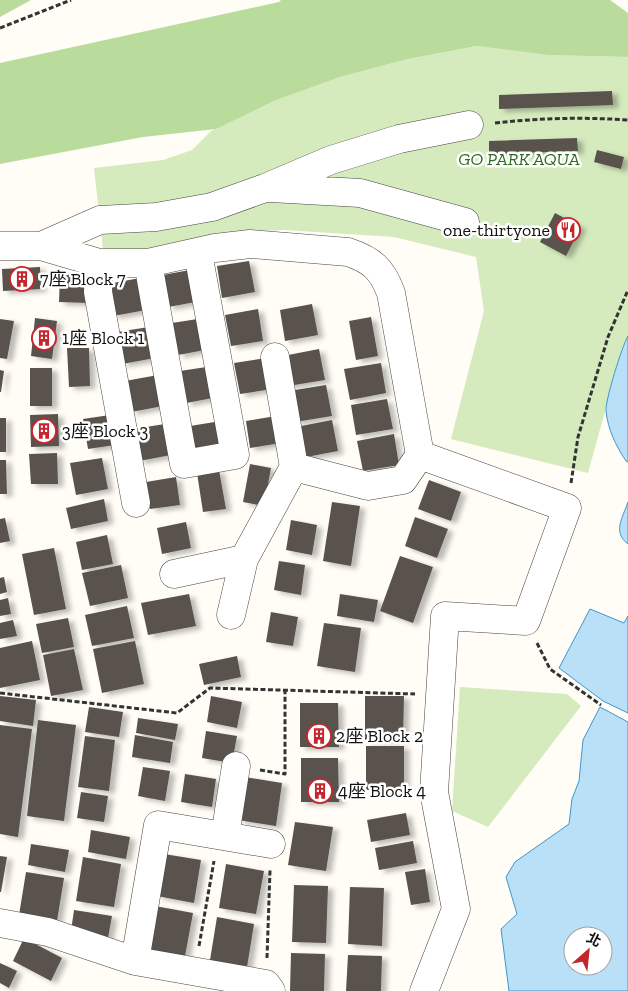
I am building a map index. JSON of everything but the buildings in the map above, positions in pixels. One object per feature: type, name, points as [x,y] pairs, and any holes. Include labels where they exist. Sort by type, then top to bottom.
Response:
[{"type":"street","points":[[41,246],[100,220],[156,217],[202,208],[265,188],[339,157],[399,139],[469,125]]},
{"type":"street","points":[[265,188],[360,194],[465,222]]},
{"type":"street","points":[[0,246],[41,246],[98,263],[148,263],[214,248],[250,244],[348,252],[363,256],[376,266],[386,278],[391,293],[420,455],[403,480],[368,486],[294,467]]},
{"type":"street","points":[[148,263],[184,464],[235,455],[198,253]]},
{"type":"street","points":[[98,263],[98,292],[136,503]]},
{"type":"street","points":[[230,615],[244,559],[294,467],[274,357]]},
{"type":"street","points":[[420,455],[567,508],[526,621],[445,616],[434,792],[456,909],[424,991]]},
{"type":"street","points":[[174,574],[244,559]]},
{"type":"street","points":[[222,836],[236,766]]},
{"type":"street","points":[[135,961],[158,825],[271,844]]},
{"type":"street","points":[[0,923],[48,932],[135,961],[269,987]]},
{"type":"path","points":[[0,28],[71,0]]},
{"type":"path","points":[[469,125],[541,118],[628,120]]},
{"type":"path","points":[[567,508],[578,437],[608,337],[628,290]]},
{"type":"path","points":[[526,621],[550,669],[602,705]]},
{"type":"path","points":[[0,693],[177,713],[210,688],[440,695]]},
{"type":"path","points":[[236,766],[285,774],[285,690]]},
{"type":"path","points":[[195,972],[222,836]]},
{"type":"path","points":[[269,987],[271,844]]},
{"type":"green space","points":[[0,0],[31,0],[0,17]]},
{"type":"green space","points":[[281,0],[610,0],[628,13],[628,57],[547,55],[477,46],[408,59],[340,77],[274,101],[216,129],[143,137],[0,164],[0,63],[279,2]]},
{"type":"green space","name":"GO PARK AQUA","points":[[477,46],[547,55],[628,57],[628,336],[623,346],[588,473],[451,439],[484,311],[476,257],[394,237],[284,230],[218,233],[169,250],[103,249],[94,168],[163,160],[192,150],[211,131],[274,101],[340,77],[408,59]]},
{"type":"green space","points":[[460,687],[567,694],[581,706],[488,827],[452,811]]},
{"type":"water","points":[[628,336],[628,462],[613,438],[606,405],[614,374]]},
{"type":"water","points":[[628,502],[628,544],[621,534],[620,524]]},
{"type":"water","points":[[590,609],[624,623],[628,616],[628,713],[603,701],[559,668]]},
{"type":"water","points":[[600,707],[628,722],[628,991],[509,991],[501,929],[517,914],[506,877],[515,862],[569,824],[572,799],[579,781],[583,740]]},
{"type":"place","name":"one-thirtyone","points":[[568,230]]},
{"type":"place","name":"7座 Block 7","points":[[22,279]]},
{"type":"place","name":"1座 Block 1","points":[[44,338]]},
{"type":"place","name":"3座 Block 3","points":[[44,431]]},
{"type":"place","name":"2座 Block 2","points":[[319,736]]},
{"type":"place","name":"4座 Block 4","points":[[320,791]]}]
